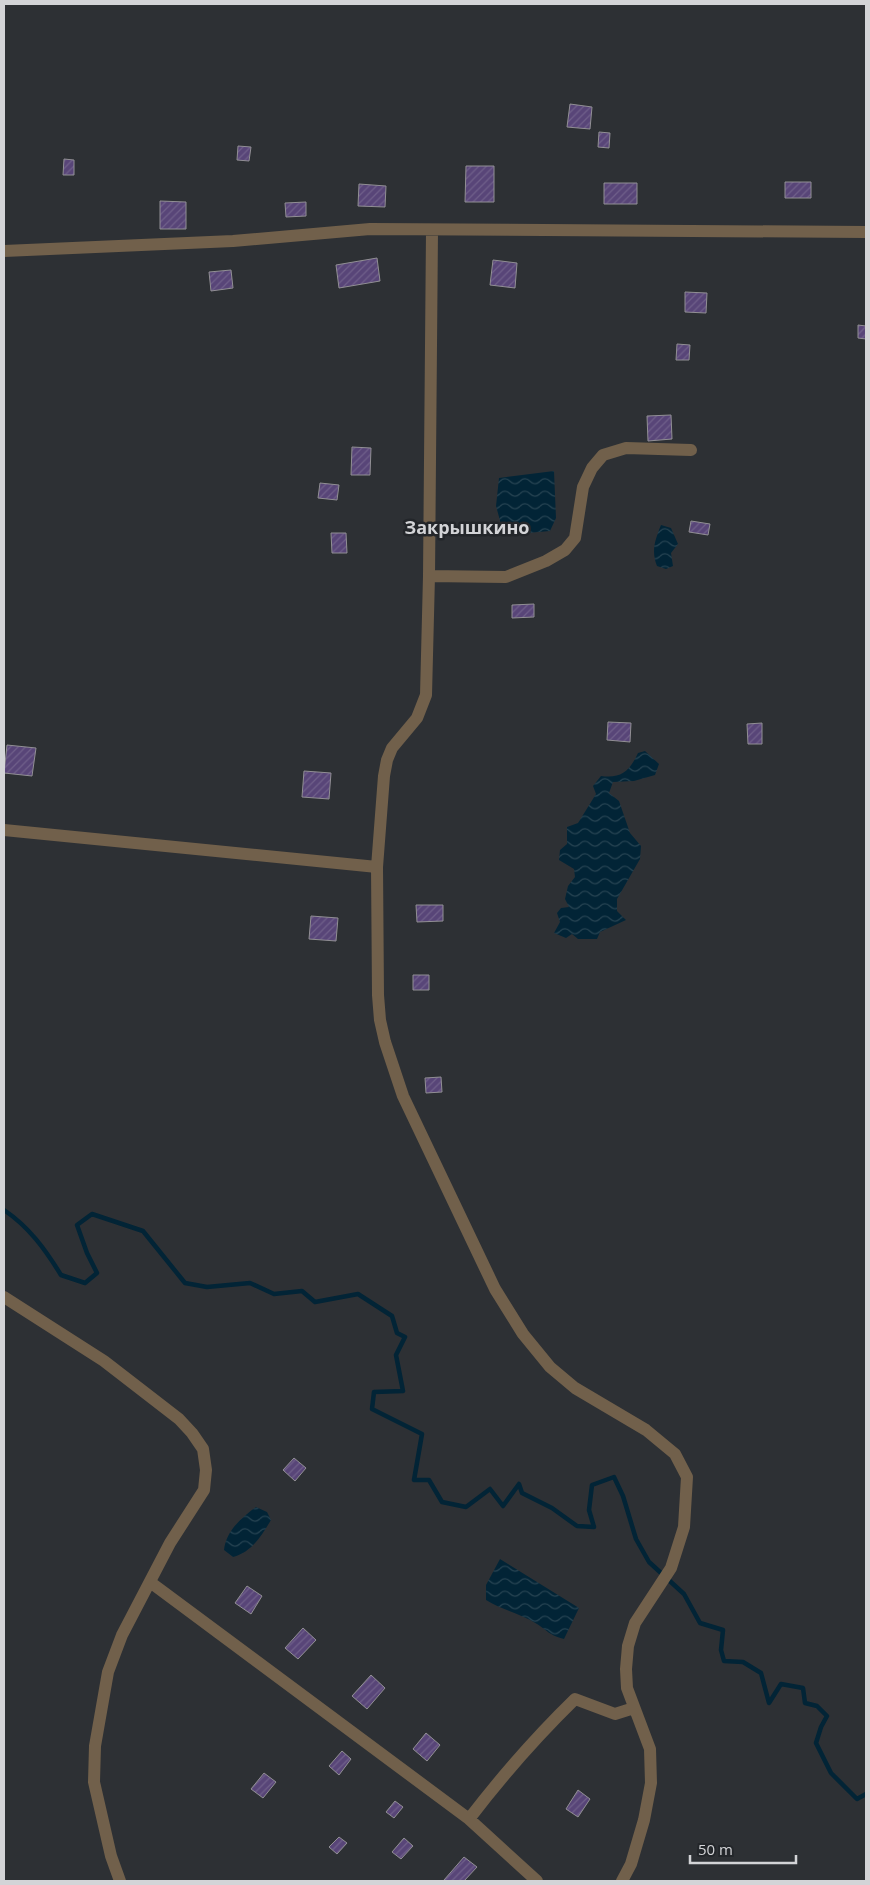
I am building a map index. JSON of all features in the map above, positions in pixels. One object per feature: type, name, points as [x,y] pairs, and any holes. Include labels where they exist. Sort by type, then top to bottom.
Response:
[{"type":"street","points":[[4,251],[233,241],[370,230],[866,232]]},
{"type":"street","points":[[432,231],[426,695],[418,718],[392,748],[386,760],[377,867],[378,995],[380,1020],[403,1096],[495,1289],[523,1334],[550,1367],[575,1388],[646,1430],[675,1454],[686,1477],[684,1527],[672,1568],[635,1623],[628,1646],[627,1688],[650,1750],[650,1783],[644,1820],[631,1864],[622,1881]]},
{"type":"street","points":[[429,576],[506,577],[546,561],[565,550],[575,538],[583,487],[592,468],[603,455],[626,448],[691,450]]},
{"type":"street","points":[[4,830],[377,867]]},
{"type":"street","points":[[4,1296],[104,1361],[179,1420],[192,1432],[203,1449],[206,1470],[204,1490],[170,1542],[122,1635],[108,1672],[95,1746],[94,1782],[111,1856],[120,1881]]},
{"type":"street","points":[[150,1582],[469,1819],[536,1881]]},
{"type":"street","points":[[469,1819],[500,1778],[544,1729],[575,1700],[615,1714],[634,1708]]},
{"type":"water","points":[[554,471],[556,518],[550,531],[504,535],[496,506],[499,478]]},
{"type":"water","points":[[661,525],[671,528],[678,544],[671,553],[673,566],[666,569],[657,566],[654,555]]},
{"type":"water","points":[[645,751],[659,764],[655,775],[634,781],[613,782],[609,793],[619,801],[630,833],[641,846],[640,859],[617,899],[617,911],[626,920],[600,932],[597,939],[578,939],[572,934],[566,938],[554,933],[560,922],[557,913],[561,908],[569,907],[565,899],[568,886],[575,877],[574,869],[559,860],[560,850],[567,844],[567,827],[578,823],[596,794],[593,786],[601,776],[620,775],[628,769],[638,753]]},
{"type":"water","points":[[256,1507],[267,1512],[271,1520],[251,1547],[240,1555],[233,1557],[224,1550],[225,1543],[231,1531],[240,1520]]},
{"type":"water","points":[[500,1559],[579,1608],[564,1639],[486,1600],[486,1585]]},
{"type":"building","points":[[570,104],[592,107],[590,129],[567,127]]},
{"type":"building","points":[[599,132],[610,133],[609,148],[598,147]]},
{"type":"building","points":[[238,146],[251,147],[249,161],[237,160]]},
{"type":"building","points":[[64,159],[74,160],[74,175],[63,175]]},
{"type":"building","points":[[466,166],[494,166],[494,202],[465,202]]},
{"type":"building","points":[[785,182],[811,182],[811,198],[785,198]]},
{"type":"building","points":[[604,183],[637,183],[637,204],[604,204]]},
{"type":"building","points":[[359,184],[386,186],[385,207],[358,206]]},
{"type":"building","points":[[160,201],[186,202],[186,229],[160,229]]},
{"type":"building","points":[[306,202],[306,216],[286,217],[285,203]]},
{"type":"building","points":[[377,258],[380,281],[339,288],[336,265]]},
{"type":"building","points":[[493,260],[517,263],[515,288],[490,285]]},
{"type":"building","points":[[231,270],[233,288],[211,291],[209,272]]},
{"type":"building","points":[[685,292],[707,293],[706,313],[685,312]]},
{"type":"building","points":[[858,325],[866,326],[866,339],[858,338]]},
{"type":"building","points":[[677,344],[690,345],[689,360],[676,360]]},
{"type":"building","points":[[671,415],[672,439],[648,441],[647,416]]},
{"type":"building","points":[[352,447],[371,448],[370,475],[351,475]]},
{"type":"building","points":[[320,483],[339,485],[337,500],[318,498]]},
{"type":"building","points":[[691,521],[710,524],[708,535],[689,532]]},
{"type":"building","points":[[331,533],[346,533],[347,553],[332,553]]},
{"type":"building","points":[[534,604],[534,617],[512,618],[512,605]]},
{"type":"building","points":[[608,722],[631,723],[630,742],[607,740]]},
{"type":"building","points":[[762,723],[762,744],[748,744],[747,724]]},
{"type":"building","points":[[7,745],[36,748],[32,776],[4,773]]},
{"type":"building","points":[[304,771],[331,773],[329,799],[302,797]]},
{"type":"building","points":[[416,905],[443,905],[443,921],[417,922]]},
{"type":"building","points":[[311,916],[338,918],[336,941],[309,939]]},
{"type":"building","points":[[413,975],[429,975],[429,990],[413,990]]},
{"type":"building","points":[[441,1077],[442,1092],[426,1093],[425,1078]]},
{"type":"building","points":[[294,1458],[306,1468],[295,1481],[283,1470]]},
{"type":"building","points":[[247,1586],[262,1596],[251,1614],[235,1603]]},
{"type":"building","points":[[303,1628],[316,1640],[298,1659],[285,1648]]},
{"type":"building","points":[[371,1675],[385,1688],[367,1709],[352,1696]]},
{"type":"building","points":[[426,1733],[440,1745],[427,1761],[413,1749]]},
{"type":"building","points":[[342,1751],[351,1759],[339,1775],[329,1766]]},
{"type":"building","points":[[264,1773],[276,1782],[263,1798],[251,1789]]},
{"type":"building","points":[[578,1790],[590,1799],[578,1817],[566,1809]]},
{"type":"building","points":[[395,1801],[403,1807],[394,1818],[386,1812]]},
{"type":"building","points":[[339,1837],[347,1843],[337,1854],[329,1847]]},
{"type":"building","points":[[404,1838],[413,1846],[401,1859],[392,1852]]},
{"type":"building","points":[[464,1857],[477,1867],[464,1881],[444,1880]]},
{"type":"waterway","points":[[4,1210],[36,1239],[61,1275],[85,1283],[97,1273],[87,1253],[77,1225],[92,1214],[143,1231],[185,1283],[207,1287],[250,1283],[274,1294],[302,1291],[315,1302],[358,1294],[392,1316],[397,1333],[405,1337],[396,1355],[403,1391],[374,1392],[372,1409],[422,1434],[414,1480],[429,1480],[442,1502],[466,1507],[490,1489],[503,1506],[519,1484],[522,1493],[552,1508],[577,1526],[594,1527],[589,1510],[592,1485],[614,1477],[623,1496],[636,1539],[649,1562],[684,1594],[700,1623],[723,1630],[721,1650],[724,1661],[743,1662],[761,1673],[769,1703],[781,1684],[803,1688],[805,1703],[817,1706],[827,1716],[816,1743],[831,1773],[857,1799],[866,1794]]},
{"type":"district","name":"Закрышкино","points":[[467,527]]}]
